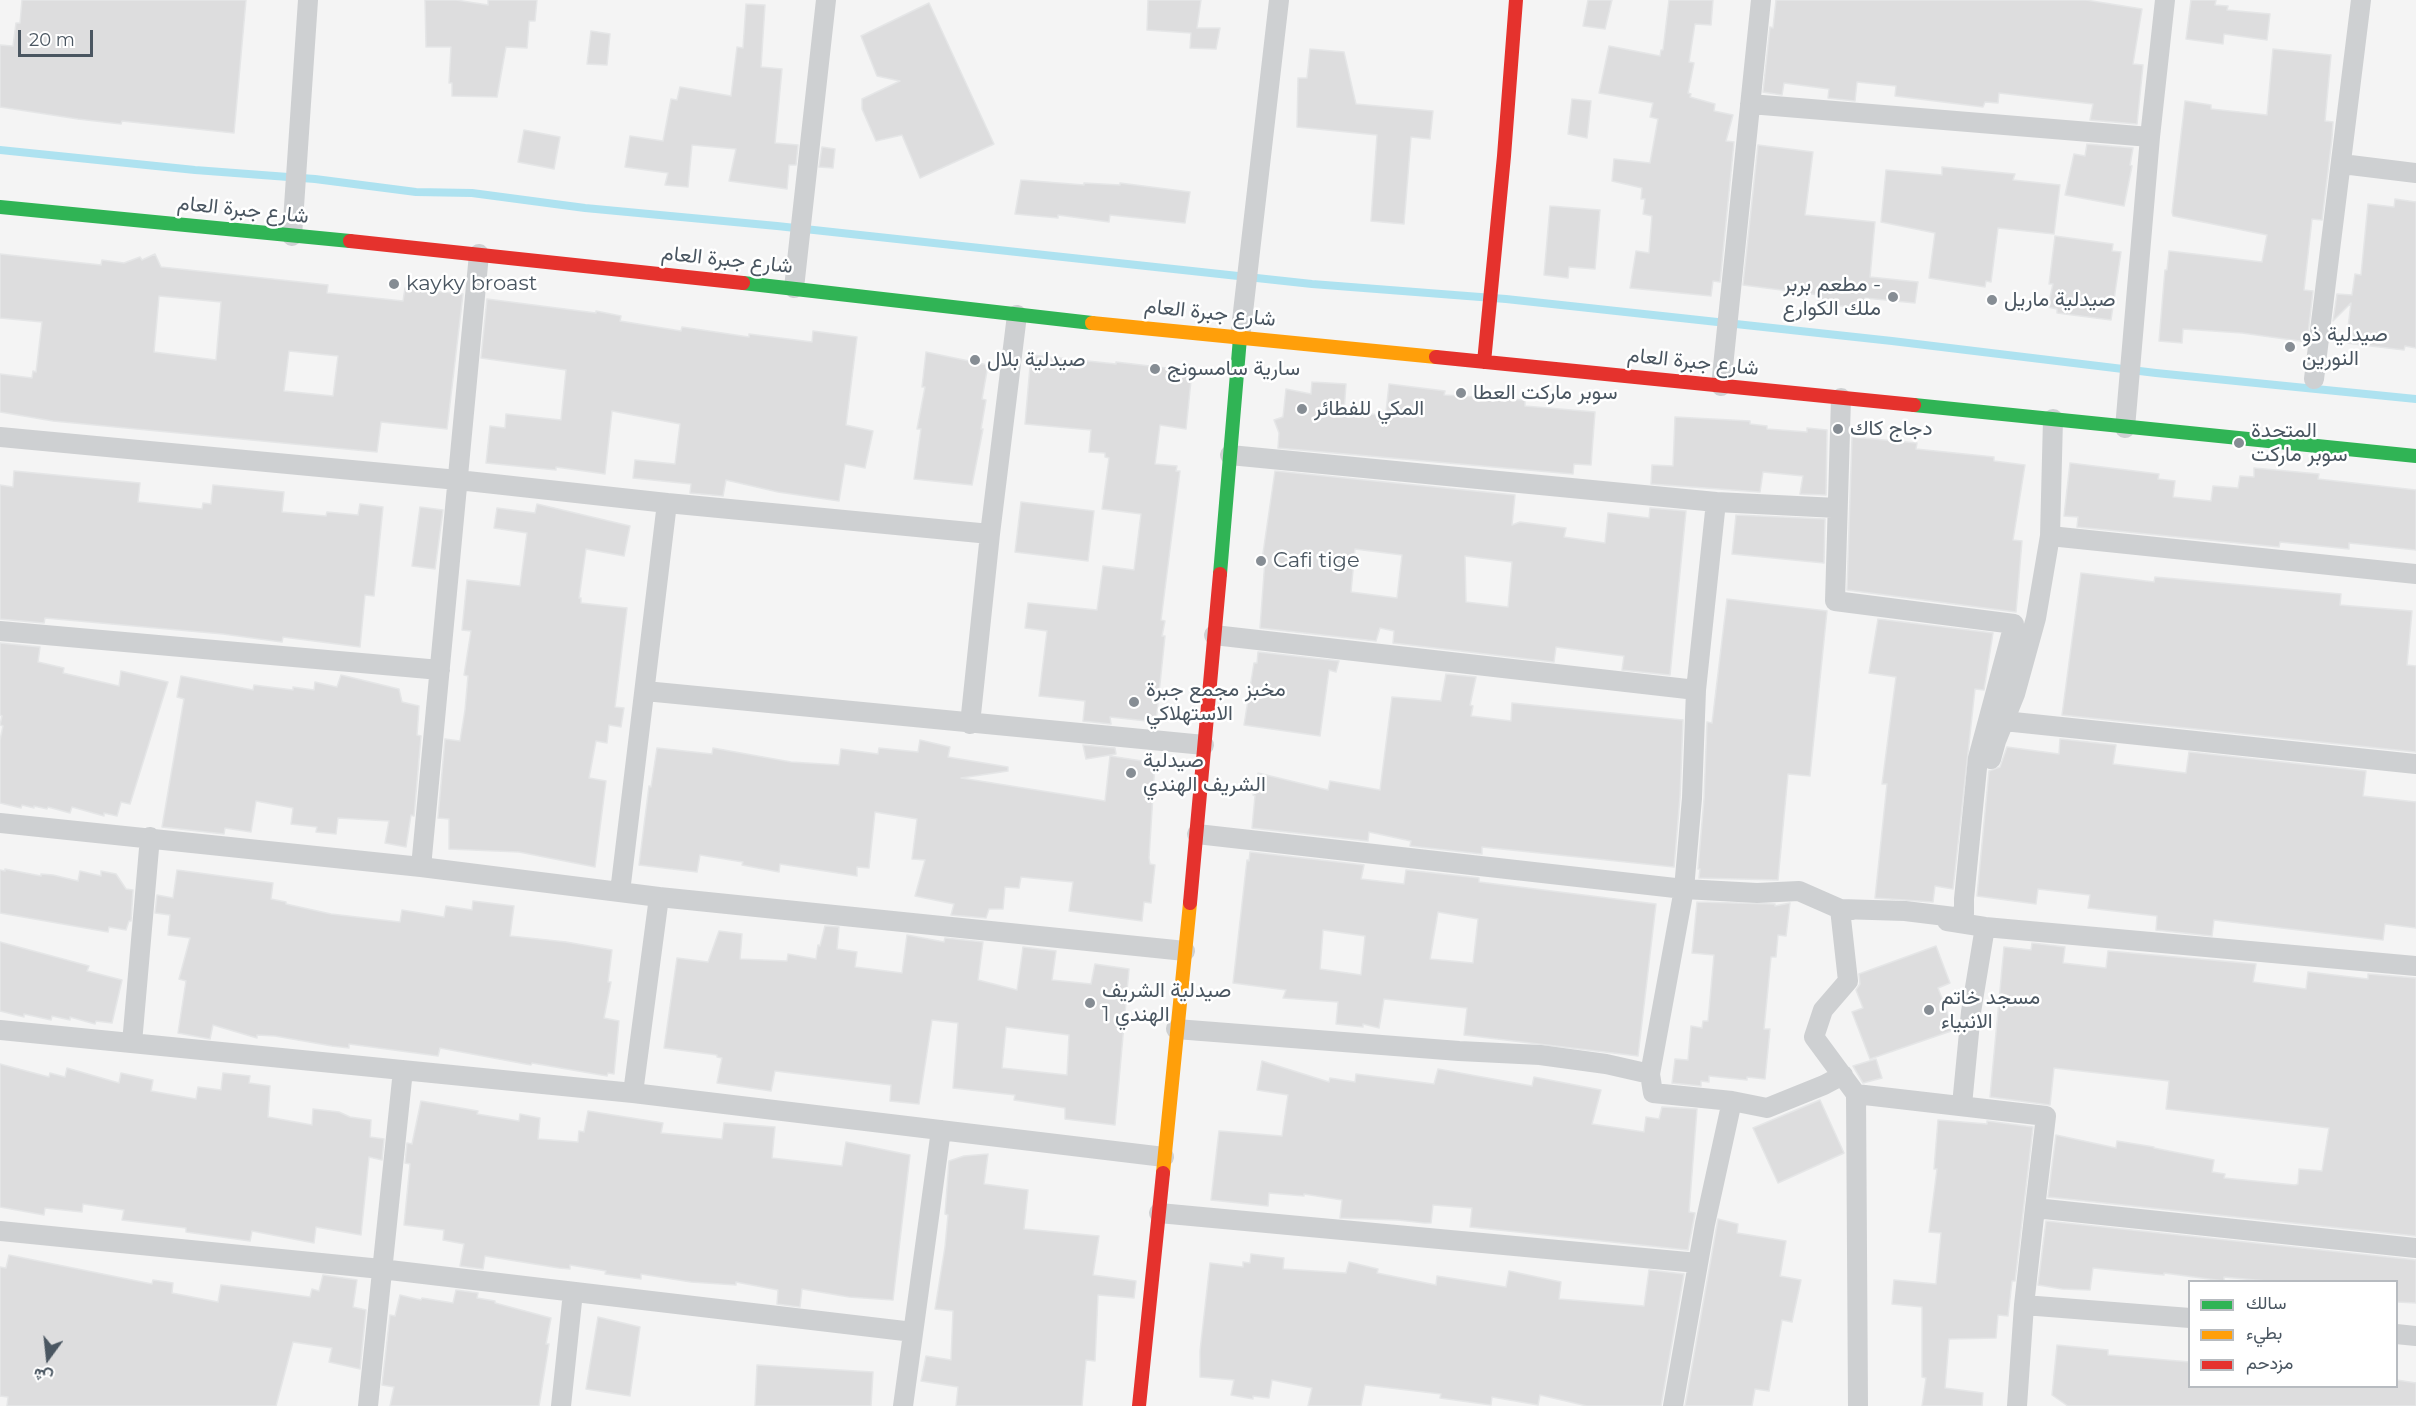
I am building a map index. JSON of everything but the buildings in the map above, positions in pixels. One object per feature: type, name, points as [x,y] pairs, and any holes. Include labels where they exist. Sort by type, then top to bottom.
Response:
[{"type":"main road","points":[[1484,362],[1516,0]]},
{"type":"main road","name":"شارع جبرة العام","points":[[0,207],[479,254],[1240,338],[2416,456]]},
{"type":"main road","points":[[1139,1406],[1197,834],[1240,338]]},
{"type":"street","points":[[292,236],[308,0]]},
{"type":"street","points":[[794,288],[826,0]]},
{"type":"street","points":[[1240,338],[1279,0]]},
{"type":"street","points":[[1721,386],[1761,0]]},
{"type":"street","points":[[2125,428],[2150,137],[2165,0]]},
{"type":"street","points":[[2314,379],[2361,0]]},
{"type":"street","points":[[1750,104],[2150,137]]},
{"type":"street","points":[[2342,164],[2416,173]]},
{"type":"street","points":[[421,867],[479,254]]},
{"type":"street","points":[[970,724],[990,534],[1017,315]]},
{"type":"street","points":[[1835,601],[1841,398]]},
{"type":"street","points":[[1962,1105],[1978,925],[1983,763],[1996,741],[2015,694],[2036,618],[2050,536],[2053,419]]},
{"type":"street","points":[[0,437],[458,480],[667,504],[990,534]]},
{"type":"street","points":[[1230,455],[1716,502],[1837,508]]},
{"type":"street","points":[[1716,502],[1696,690],[1692,798],[1684,890],[1650,1074],[1653,1094],[1732,1101],[1767,1108],[1843,1075]]},
{"type":"street","points":[[620,892],[667,504]]},
{"type":"street","points":[[2050,536],[2416,574]]},
{"type":"street","points":[[1835,601],[2015,622],[2036,618]]},
{"type":"street","points":[[1835,601],[2014,624],[1983,763],[1964,899],[1964,914],[1954,917],[1905,911],[1840,909]]},
{"type":"street","points":[[0,631],[440,670]]},
{"type":"street","points":[[1214,635],[1696,690]]},
{"type":"street","points":[[645,691],[1204,745]]},
{"type":"street","points":[[2004,722],[2416,764]]},
{"type":"street","points":[[0,824],[150,837],[421,867],[659,897],[1185,951]]},
{"type":"street","points":[[1197,834],[1684,890],[1757,893],[1800,891],[1840,909],[1978,925],[2416,966]]},
{"type":"street","points":[[132,1042],[150,837]]},
{"type":"street","points":[[633,1093],[659,897]]},
{"type":"street","points":[[1840,909],[1848,981],[1823,1010],[1814,1037],[1856,1094],[1858,1406]]},
{"type":"street","points":[[1176,1029],[1459,1051],[1540,1054],[1606,1064],[1650,1074]]},
{"type":"street","points":[[0,1030],[633,1093],[1164,1157]]},
{"type":"street","points":[[368,1406],[403,1070]]},
{"type":"street","points":[[1856,1094],[2046,1116],[2024,1305],[2017,1406]]},
{"type":"street","points":[[1673,1406],[1698,1263],[1732,1101]]},
{"type":"street","points":[[903,1406],[941,1130]]},
{"type":"street","points":[[2035,1208],[2416,1248]]},
{"type":"street","points":[[1159,1213],[1698,1263]]},
{"type":"street","points":[[0,1231],[381,1269],[913,1332]]},
{"type":"street","points":[[561,1406],[573,1292]]},
{"type":"street","points":[[2024,1305],[2188,1318]]},
{"type":"street","points":[[2398,1334],[2416,1336]]},
{"type":"waterway","points":[[0,150],[195,170],[315,179],[416,192],[472,193],[585,208],[777,226],[1312,284],[1506,299],[1892,341],[2156,373],[2416,399]]},
{"type":"traffic: fast","points":[[0,207],[350,241]]},
{"type":"traffic: fast","points":[[743,283],[1092,323]]},
{"type":"traffic: fast","points":[[1220,574],[1240,338]]},
{"type":"traffic: fast","points":[[1914,405],[2416,456]]},
{"type":"traffic: slow","points":[[1092,323],[1436,357]]},
{"type":"traffic: slow","points":[[1163,1173],[1190,903]]},
{"type":"traffic: jam","points":[[1484,362],[1516,0]]},
{"type":"traffic: jam","points":[[350,241],[743,283]]},
{"type":"traffic: jam","points":[[1436,357],[1914,405]]},
{"type":"traffic: jam","points":[[1190,903],[1220,574]]},
{"type":"traffic: jam","points":[[1139,1406],[1163,1173]]},
{"type":"place","name":"kayky broast","points":[[394,284]]},
{"type":"place","name":"مطعم بربر - ملك الكوارع","points":[[1893,297]]},
{"type":"place","name":"صيدلية ماريل","points":[[1992,300]]},
{"type":"place","name":"صيدلية ذو النورين","points":[[2290,347]]},
{"type":"place","name":"صيدلية بلال","points":[[975,360]]},
{"type":"place","name":"سارية سامسونج","points":[[1155,369]]},
{"type":"place","name":"سوبر ماركت العطا","points":[[1461,393]]},
{"type":"place","name":"المكي للفطائر","points":[[1302,409]]},
{"type":"place","name":"دجاج كاك","points":[[1838,429]]},
{"type":"place","name":"المتحدة سوبر ماركت","points":[[2239,443]]},
{"type":"place","name":"Cafi tige","points":[[1261,561]]},
{"type":"place","name":"مخبز مجمع جبرة الاستهلاكي","points":[[1134,702]]},
{"type":"place","name":"صيدلية الشريف الهندي","points":[[1131,773]]},
{"type":"place","name":"صيدلية الشريف الهندي 1","points":[[1090,1003]]},
{"type":"place","name":"مسجد خاتم الانبياء","points":[[1929,1010]]}]
